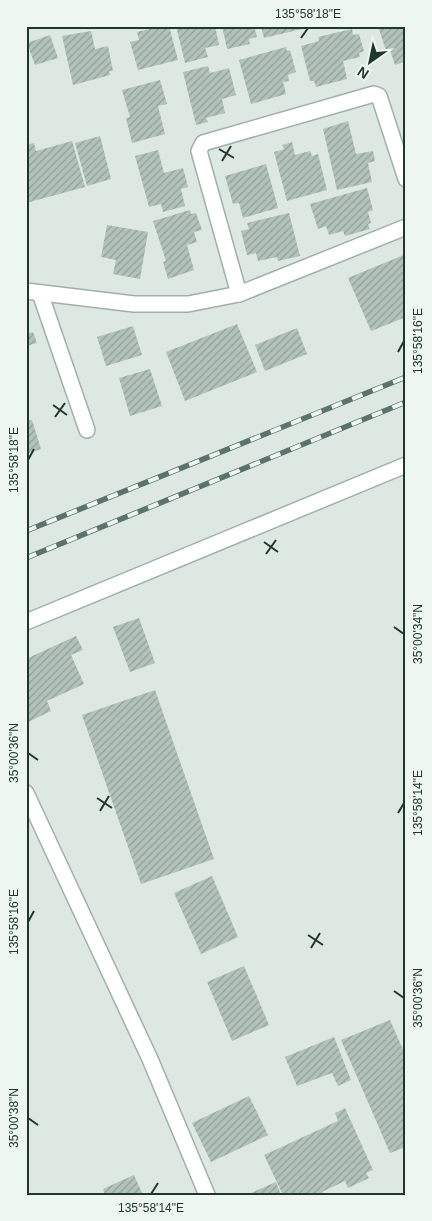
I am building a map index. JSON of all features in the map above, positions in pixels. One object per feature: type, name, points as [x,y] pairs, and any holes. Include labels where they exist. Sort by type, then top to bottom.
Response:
[{"type":"street","points":[[239,294],[199,151],[203,143],[374,94],[379,96],[406,179]]},
{"type":"street","points":[[87,430],[33,292],[149,305],[188,304],[239,294],[406,227]]},
{"type":"street","points":[[26,622],[406,465]]},
{"type":"street","points":[[26,793],[150,1059],[208,1195]]},
{"type":"building","points":[[149,26],[169,26],[178,60],[138,70],[130,42],[139,40],[137,32],[150,29]]},
{"type":"building","points":[[176,26],[215,26],[219,45],[205,48],[208,57],[185,63]]},
{"type":"building","points":[[222,26],[254,26],[257,37],[249,39],[250,44],[227,49]]},
{"type":"building","points":[[261,26],[310,26],[310,27],[264,38]]},
{"type":"building","points":[[378,26],[406,26],[406,61],[395,65],[390,50],[386,51]]},
{"type":"building","points":[[352,29],[353,35],[359,34],[364,51],[359,53],[360,57],[343,61],[347,79],[316,87],[314,81],[310,81],[301,46],[319,41],[318,37]]},
{"type":"building","points":[[91,31],[95,49],[108,46],[113,71],[109,71],[110,75],[73,85],[62,36]]},
{"type":"building","points":[[50,35],[58,58],[35,65],[27,43]]},
{"type":"building","points":[[286,47],[287,51],[290,50],[296,72],[288,75],[289,81],[283,82],[286,94],[251,104],[239,60]]},
{"type":"building","points":[[208,66],[210,73],[229,68],[236,95],[222,99],[225,113],[206,118],[208,122],[196,125],[183,72]]},
{"type":"building","points":[[160,80],[167,104],[158,106],[165,134],[132,143],[126,118],[130,117],[122,90]]},
{"type":"building","points":[[348,121],[356,154],[373,151],[375,161],[368,163],[372,182],[337,190],[323,129]]},
{"type":"building","points":[[100,136],[111,179],[87,186],[75,143]]},
{"type":"building","points":[[72,141],[85,187],[26,203],[26,145],[34,143],[36,151]]},
{"type":"building","points":[[292,142],[295,155],[310,151],[312,156],[318,154],[327,190],[287,201],[274,152],[284,149],[282,145]]},
{"type":"building","points":[[158,150],[164,173],[183,168],[188,187],[181,189],[185,206],[163,212],[161,204],[149,207],[135,156]]},
{"type":"building","points":[[266,164],[278,208],[243,218],[239,203],[233,204],[225,176]]},
{"type":"building","points":[[367,188],[373,210],[368,212],[371,223],[368,224],[370,229],[345,236],[343,231],[329,235],[326,226],[318,229],[310,204]]},
{"type":"building","points":[[190,210],[191,214],[196,213],[202,230],[194,232],[197,242],[187,245],[194,270],[168,279],[163,262],[166,261],[153,221]]},
{"type":"building","points":[[289,213],[300,256],[278,261],[277,257],[258,261],[256,253],[247,255],[241,231],[249,229],[247,223]]},
{"type":"building","points":[[107,225],[148,232],[140,279],[113,274],[116,260],[101,257]]},
{"type":"building","points":[[406,254],[406,317],[371,331],[348,278]]},
{"type":"building","points":[[237,324],[257,372],[185,401],[166,352]]},
{"type":"building","points":[[133,326],[142,355],[106,366],[97,337]]},
{"type":"building","points":[[297,328],[307,354],[265,371],[255,345]]},
{"type":"building","points":[[33,332],[37,343],[26,346],[26,334]]},
{"type":"building","points":[[150,369],[162,406],[130,416],[119,378]]},
{"type":"building","points":[[32,420],[41,449],[26,454],[26,421]]},
{"type":"building","points":[[139,618],[155,663],[130,672],[113,627]]},
{"type":"building","points":[[76,636],[83,650],[71,655],[84,684],[47,701],[51,711],[26,723],[26,659]]},
{"type":"building","points":[[155,690],[214,859],[141,884],[82,715]]},
{"type":"building","points":[[212,876],[238,937],[201,954],[174,893]]},
{"type":"building","points":[[244,966],[269,1025],[232,1041],[207,982]]},
{"type":"building","points":[[390,1020],[406,1056],[406,1147],[390,1153],[341,1040]]},
{"type":"building","points":[[334,1037],[351,1080],[338,1086],[332,1073],[297,1086],[285,1057]]},
{"type":"building","points":[[249,1096],[268,1135],[211,1162],[192,1123]]},
{"type":"building","points":[[345,1108],[373,1170],[366,1173],[369,1178],[348,1188],[345,1181],[322,1192],[323,1195],[283,1195],[264,1155],[338,1121],[335,1113]]},
{"type":"building","points":[[134,1175],[143,1195],[105,1195],[103,1189]]},
{"type":"building","points":[[276,1182],[281,1195],[247,1195]]},
{"type":"railway","points":[[26,531],[406,377]]},
{"type":"railway","points":[[26,558],[406,402]]}]
